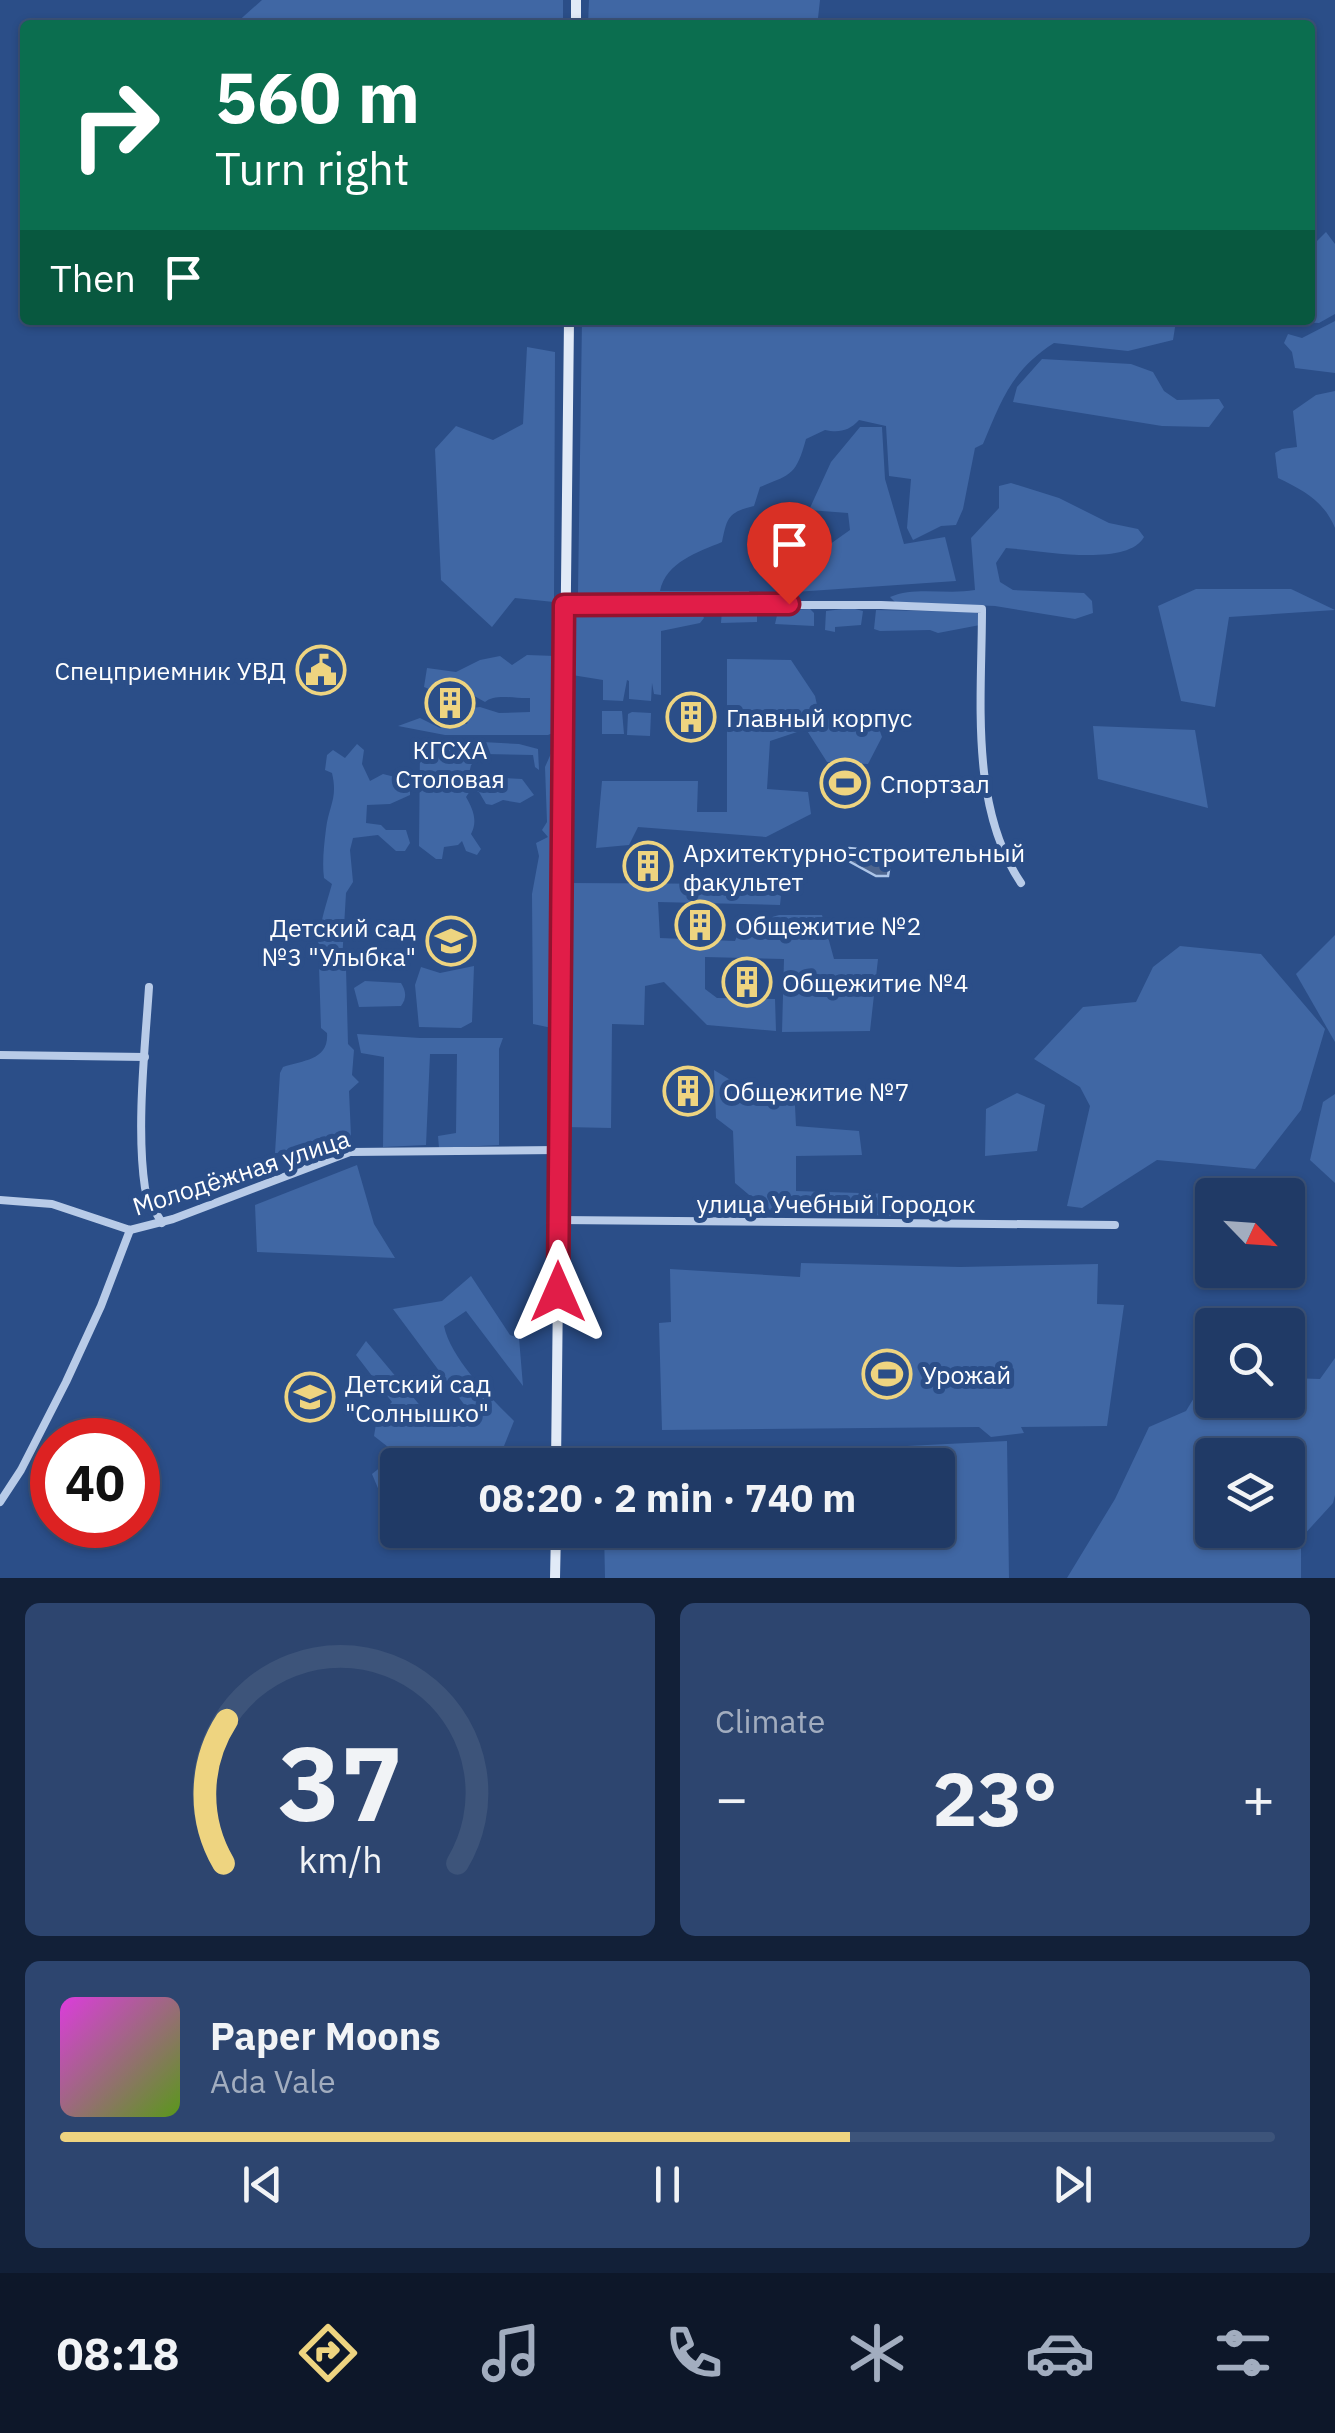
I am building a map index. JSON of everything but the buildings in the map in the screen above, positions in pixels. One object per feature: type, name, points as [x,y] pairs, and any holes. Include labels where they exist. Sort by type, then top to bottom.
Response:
[{"type":"street","points":[[556,1448],[569,325]]},
{"type":"street","points":[[564,605],[982,609],[986,784],[996,830],[1022,884]]},
{"type":"street","points":[[149,987],[145,1188],[162,1223]]},
{"type":"street","points":[[0,1056],[145,1056]]},
{"type":"street","name":"Молодёжная улица","points":[[0,1200],[52,1204],[130,1230],[162,1223],[350,1152],[558,1150]]},
{"type":"street","name":"улица Учебный Городок","points":[[558,1220],[1115,1225]]},
{"type":"street","points":[[0,1502],[22,1470],[73,1366],[130,1230]]},
{"type":"street","points":[[555,1578],[556,1548]]},
{"type":"shaded area","points":[[262,0],[563,0],[563,20],[240,20]]},
{"type":"shaded area","points":[[589,0],[820,0],[818,18],[822,20],[588,20]]},
{"type":"shaded area","points":[[1326,232],[1335,244],[1335,314],[1319,323],[1315,323],[1315,243]]},
{"type":"shaded area","points":[[1335,321],[1335,373],[1295,368],[1292,352],[1284,343],[1288,334],[1302,338]]},
{"type":"shaded area","points":[[582,325],[1175,325],[1173,340],[1128,351],[1054,343],[1040,353],[1018,375],[983,444],[975,448],[956,525],[941,526],[913,540],[907,528],[911,479],[889,476],[886,426],[859,420],[844,430],[825,430],[806,439],[791,472],[760,487],[754,506],[730,517],[722,542],[676,565],[660,591],[749,591],[751,597],[746,601],[589,600],[578,593]]},
{"type":"shaded area","points":[[527,347],[555,352],[554,602],[515,598],[492,627],[441,580],[435,449],[456,426],[493,440],[523,424]]},
{"type":"shaded area","points":[[1042,359],[1131,364],[1153,372],[1164,391],[1177,400],[1219,399],[1224,407],[1209,427],[1162,426],[1013,402],[1017,387]]},
{"type":"shaded area","points":[[1335,391],[1335,528],[1319,503],[1278,478],[1275,453],[1297,447],[1293,411],[1316,395]]},
{"type":"shaded area","points":[[860,427],[882,427],[885,479],[904,544],[945,537],[956,581],[795,592],[799,566],[850,530],[848,513],[809,510],[831,462]]},
{"type":"shaded area","points":[[1011,483],[1059,498],[1109,523],[1138,529],[1144,537],[1135,546],[1101,555],[1006,548],[996,563],[1000,582],[1013,590],[1084,593],[1092,601],[1093,613],[1075,619],[995,606],[895,602],[890,597],[910,592],[975,590],[971,538],[999,508],[999,486]]},
{"type":"shaded area","points":[[1196,589],[1291,589],[1335,610],[1229,617],[1215,707],[1181,701],[1158,606]]},
{"type":"shaded area","points":[[590,608],[700,610],[704,618],[700,623],[661,631],[661,695],[654,694],[652,683],[651,701],[629,699],[627,680],[623,701],[603,700],[603,680],[572,675],[572,617],[575,612]]},
{"type":"shaded area","points":[[722,609],[757,610],[757,622],[721,623]]},
{"type":"shaded area","points":[[810,609],[814,626],[775,624],[778,611]]},
{"type":"shaded area","points":[[876,610],[975,612],[979,614],[980,625],[938,633],[880,631],[874,629]]},
{"type":"shaded area","points":[[826,611],[863,611],[861,625],[835,627],[835,632],[825,630]]},
{"type":"shaded area","points":[[527,655],[556,656],[553,733],[445,735],[398,726],[420,718],[440,728],[449,723],[467,724],[472,708],[480,707],[499,713],[530,712],[530,698],[500,697],[485,702],[469,693],[463,681],[438,681],[429,689],[424,687],[427,668],[456,672],[480,660],[500,656],[512,665]]},
{"type":"shaded area","points":[[727,659],[791,660],[815,696],[820,718],[876,720],[882,737],[868,764],[827,762],[806,729],[770,741],[767,789],[808,792],[811,814],[766,837],[638,827],[629,845],[596,848],[602,781],[698,781],[697,812],[727,812]]},
{"type":"shaded area","points":[[602,711],[622,711],[624,734],[602,734]]},
{"type":"shaded area","points":[[651,713],[650,736],[627,735],[628,714]]},
{"type":"shaded area","points":[[1093,726],[1195,730],[1208,808],[1098,779]]},
{"type":"shaded area","points":[[421,741],[519,744],[538,749],[539,770],[533,755],[485,754],[471,765],[469,774],[496,782],[503,778],[522,779],[534,795],[520,803],[503,800],[492,805],[486,804],[479,792],[470,791],[466,797],[474,815],[471,834],[481,849],[477,855],[466,851],[462,841],[444,847],[442,859],[419,846],[420,748]]},
{"type":"shaded area","points":[[357,744],[364,750],[362,764],[370,781],[383,774],[395,777],[403,771],[410,772],[410,795],[390,804],[367,805],[366,823],[381,825],[386,830],[406,830],[410,843],[405,851],[396,851],[378,835],[353,838],[350,850],[353,882],[346,893],[342,961],[346,968],[348,1044],[354,1050],[352,1075],[359,1082],[349,1091],[351,1136],[345,1148],[327,1155],[275,1153],[280,1073],[283,1067],[319,1054],[327,1042],[327,1033],[321,1028],[319,966],[323,952],[318,945],[332,884],[324,878],[323,860],[334,789],[332,773],[325,770],[327,755],[333,750],[345,758]]},
{"type":"shaded area","points":[[553,749],[559,751],[552,1028],[533,1024],[532,894],[539,856],[536,843],[548,837],[542,830],[547,822],[545,767]]},
{"type":"shaded area","points":[[844,850],[889,852],[888,876],[876,876],[845,859]]},
{"type":"shaded area","points":[[568,883],[751,884],[781,896],[780,905],[658,902],[660,938],[735,941],[741,926],[779,915],[822,915],[834,959],[878,959],[870,1031],[782,1032],[784,959],[705,957],[705,989],[717,998],[775,999],[776,1031],[707,1025],[664,982],[645,986],[644,1025],[612,1024],[611,1128],[565,1127]]},
{"type":"shaded area","points":[[1335,935],[1335,1042],[1296,974]]},
{"type":"shaded area","points":[[1180,946],[1261,954],[1325,1029],[1301,1110],[1255,1169],[1157,1160],[1082,1208],[1067,1206],[1090,1106],[1080,1087],[1034,1059],[1083,1007],[1136,1002],[1153,967]]},
{"type":"shaded area","points":[[474,966],[472,1022],[461,1028],[419,1027],[415,985],[421,967],[440,973]]},
{"type":"shaded area","points":[[365,981],[401,983],[403,1003],[359,1007],[354,988]]},
{"type":"shaded area","points":[[357,1034],[503,1038],[499,1049],[499,1145],[439,1148],[438,1136],[456,1133],[457,1054],[430,1054],[426,1145],[383,1147],[384,1057],[361,1053]]},
{"type":"shaded area","points":[[714,1070],[737,1084],[794,1086],[796,1126],[859,1131],[862,1155],[796,1156],[796,1191],[892,1194],[893,1216],[767,1210],[735,1183],[733,1131],[716,1118]]},
{"type":"shaded area","points":[[1017,1093],[1045,1105],[1037,1151],[985,1156],[986,1109]]},
{"type":"shaded area","points":[[1335,1094],[1335,1183],[1310,1160],[1323,1102]]},
{"type":"shaded area","points":[[357,1165],[374,1224],[395,1258],[257,1252],[255,1205]]},
{"type":"shaded area","name":"Урожай","points":[[801,1263],[960,1267],[1098,1264],[1097,1304],[1124,1305],[1107,1426],[1021,1427],[1024,1433],[991,1437],[979,1427],[662,1430],[659,1323],[671,1322],[670,1269],[800,1277]]},
{"type":"shaded area","points":[[471,1276],[510,1335],[519,1338],[523,1386],[466,1311],[444,1326],[463,1364],[514,1421],[504,1448],[389,1448],[374,1436],[377,1418],[392,1402],[356,1355],[366,1341],[428,1415],[458,1421],[469,1411],[393,1309],[442,1301]]},
{"type":"shaded area","points":[[1335,1358],[1335,1495],[1333,1503],[1305,1534],[1305,1438],[1195,1438],[1195,1548],[1301,1548],[1301,1578],[1067,1578],[1115,1499],[1149,1427],[1186,1411],[1195,1396],[1195,1418],[1305,1418],[1305,1379],[1320,1379]]},
{"type":"shaded area","points":[[1007,1441],[1009,1578],[605,1578],[604,1548],[955,1548],[955,1448],[867,1448]]},
{"type":"shaded area","points":[[380,1468],[380,1493],[372,1474]]},
{"type":"place","name":"Спецприемник УВД","points":[[321,670]]},
{"type":"place","name":"КГСХА Столовая","points":[[450,703]]},
{"type":"place","name":"Главный корпус","points":[[691,717]]},
{"type":"place","name":"Спортзал","points":[[845,783]]},
{"type":"place","name":"Архитектурно-строительный факультет","points":[[648,866]]},
{"type":"place","name":"Общежитие №2","points":[[700,925]]},
{"type":"place","name":"Детский сад №3 \"Улыбка\"","points":[[451,941]]},
{"type":"place","name":"Общежитие №4","points":[[747,982]]},
{"type":"place","name":"Общежитие №7","points":[[688,1091]]},
{"type":"place","name":"Урожай","points":[[887,1374]]},
{"type":"place","name":"Детский сад \"Солнышко\"","points":[[310,1397]]},
{"type":"route","points":[[558,1292],[564,605],[789,604]]}]
